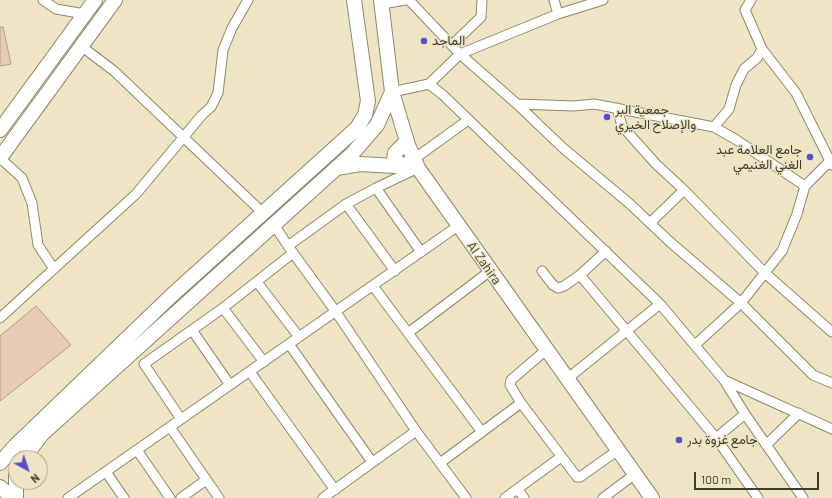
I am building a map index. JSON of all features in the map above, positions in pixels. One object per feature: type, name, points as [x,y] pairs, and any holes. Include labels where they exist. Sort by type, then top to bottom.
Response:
[{"type":"main road","points":[[0,130],[95,0]]},
{"type":"main road","points":[[0,158],[116,0]]},
{"type":"main road","points":[[0,463],[15,446],[171,296],[352,134],[362,121],[368,108],[368,91],[354,0]]},
{"type":"main road","points":[[30,450],[42,434],[274,223],[337,168],[377,125],[392,92],[381,2]]},
{"type":"main road","name":"Al Zahira","points":[[392,92],[408,146],[402,146],[395,153],[394,160],[411,164],[458,226],[652,498]]},
{"type":"main road","points":[[337,168],[360,164],[411,164]]},
{"type":"main road","points":[[0,487],[14,498]]},
{"type":"street","points":[[43,0],[56,10],[85,14]]},
{"type":"street","points":[[0,318],[136,194],[184,136],[211,107],[218,93],[223,50],[232,28],[248,0]]},
{"type":"street","points":[[381,2],[406,0]]},
{"type":"street","points":[[410,0],[460,54],[517,104],[563,148],[630,204],[741,303],[814,375],[832,383]]},
{"type":"street","points":[[452,45],[481,17],[482,0]]},
{"type":"street","points":[[554,0],[558,14]]},
{"type":"street","points":[[392,92],[429,84],[460,54],[558,14],[603,0]]},
{"type":"street","points":[[695,345],[741,303],[782,251],[797,214],[805,186],[831,161],[796,94],[762,49],[745,10],[751,0]]},
{"type":"street","points":[[81,46],[114,71],[184,136],[263,213]]},
{"type":"street","points":[[714,127],[729,108],[736,84],[744,69],[757,58],[762,49]]},
{"type":"street","points":[[429,84],[660,304],[724,380],[745,414],[803,498]]},
{"type":"street","points":[[517,104],[574,106],[594,104],[714,127],[735,139],[805,186]]},
{"type":"street","points":[[617,108],[622,126],[656,164],[684,190],[765,273],[832,332]]},
{"type":"street","points":[[181,419],[144,364],[257,282],[291,250],[346,204],[376,188],[411,164],[468,120]]},
{"type":"street","points":[[0,158],[22,178],[32,203],[38,245],[54,269]]},
{"type":"street","points":[[376,188],[422,252]]},
{"type":"street","points":[[650,223],[684,190]]},
{"type":"street","points":[[346,204],[395,271]]},
{"type":"street","points":[[274,223],[416,431],[466,498]]},
{"type":"street","points":[[75,496],[137,450],[458,226]]},
{"type":"street","points":[[542,271],[558,288],[564,286],[580,275],[606,251]]},
{"type":"street","points":[[408,333],[490,271]]},
{"type":"street","points":[[580,275],[716,438],[758,498]]},
{"type":"street","points":[[257,282],[299,337]]},
{"type":"street","points":[[373,286],[482,432]]},
{"type":"street","points":[[567,379],[660,304]]},
{"type":"street","points":[[223,308],[264,362]]},
{"type":"street","points":[[192,330],[230,385]]},
{"type":"street","points":[[289,344],[372,462]]},
{"type":"street","points":[[546,350],[511,380],[510,385],[521,403],[577,477],[580,477],[618,450]]},
{"type":"street","points":[[250,372],[335,490]]},
{"type":"street","points":[[724,380],[832,429]]},
{"type":"street","points":[[440,463],[521,403]]},
{"type":"street","points":[[766,445],[799,413]]},
{"type":"street","points":[[716,438],[745,414]]},
{"type":"street","points":[[170,428],[219,498]]},
{"type":"street","points":[[324,498],[416,431]]},
{"type":"street","points":[[137,450],[170,498]]},
{"type":"street","points":[[505,498],[561,457]]},
{"type":"street","points":[[106,472],[124,498]]},
{"type":"street","points":[[603,498],[635,474]]},
{"type":"street","points":[[181,498],[206,480]]},
{"type":"street","points":[[518,489],[524,498]]},
{"type":"building","points":[[0,27],[3,27],[11,64],[0,66]]},
{"type":"building","points":[[36,306],[71,345],[0,401],[0,336]]},
{"type":"place","name":"الماجد","points":[[424,41]]},
{"type":"place","name":"جمعية البر والإصلاح الخيري","points":[[607,117]]},
{"type":"place","name":"جامع العلامة عبد الغني الغنيمي","points":[[810,157]]},
{"type":"place","name":"جامع غزوة بدر","points":[[679,440]]}]
